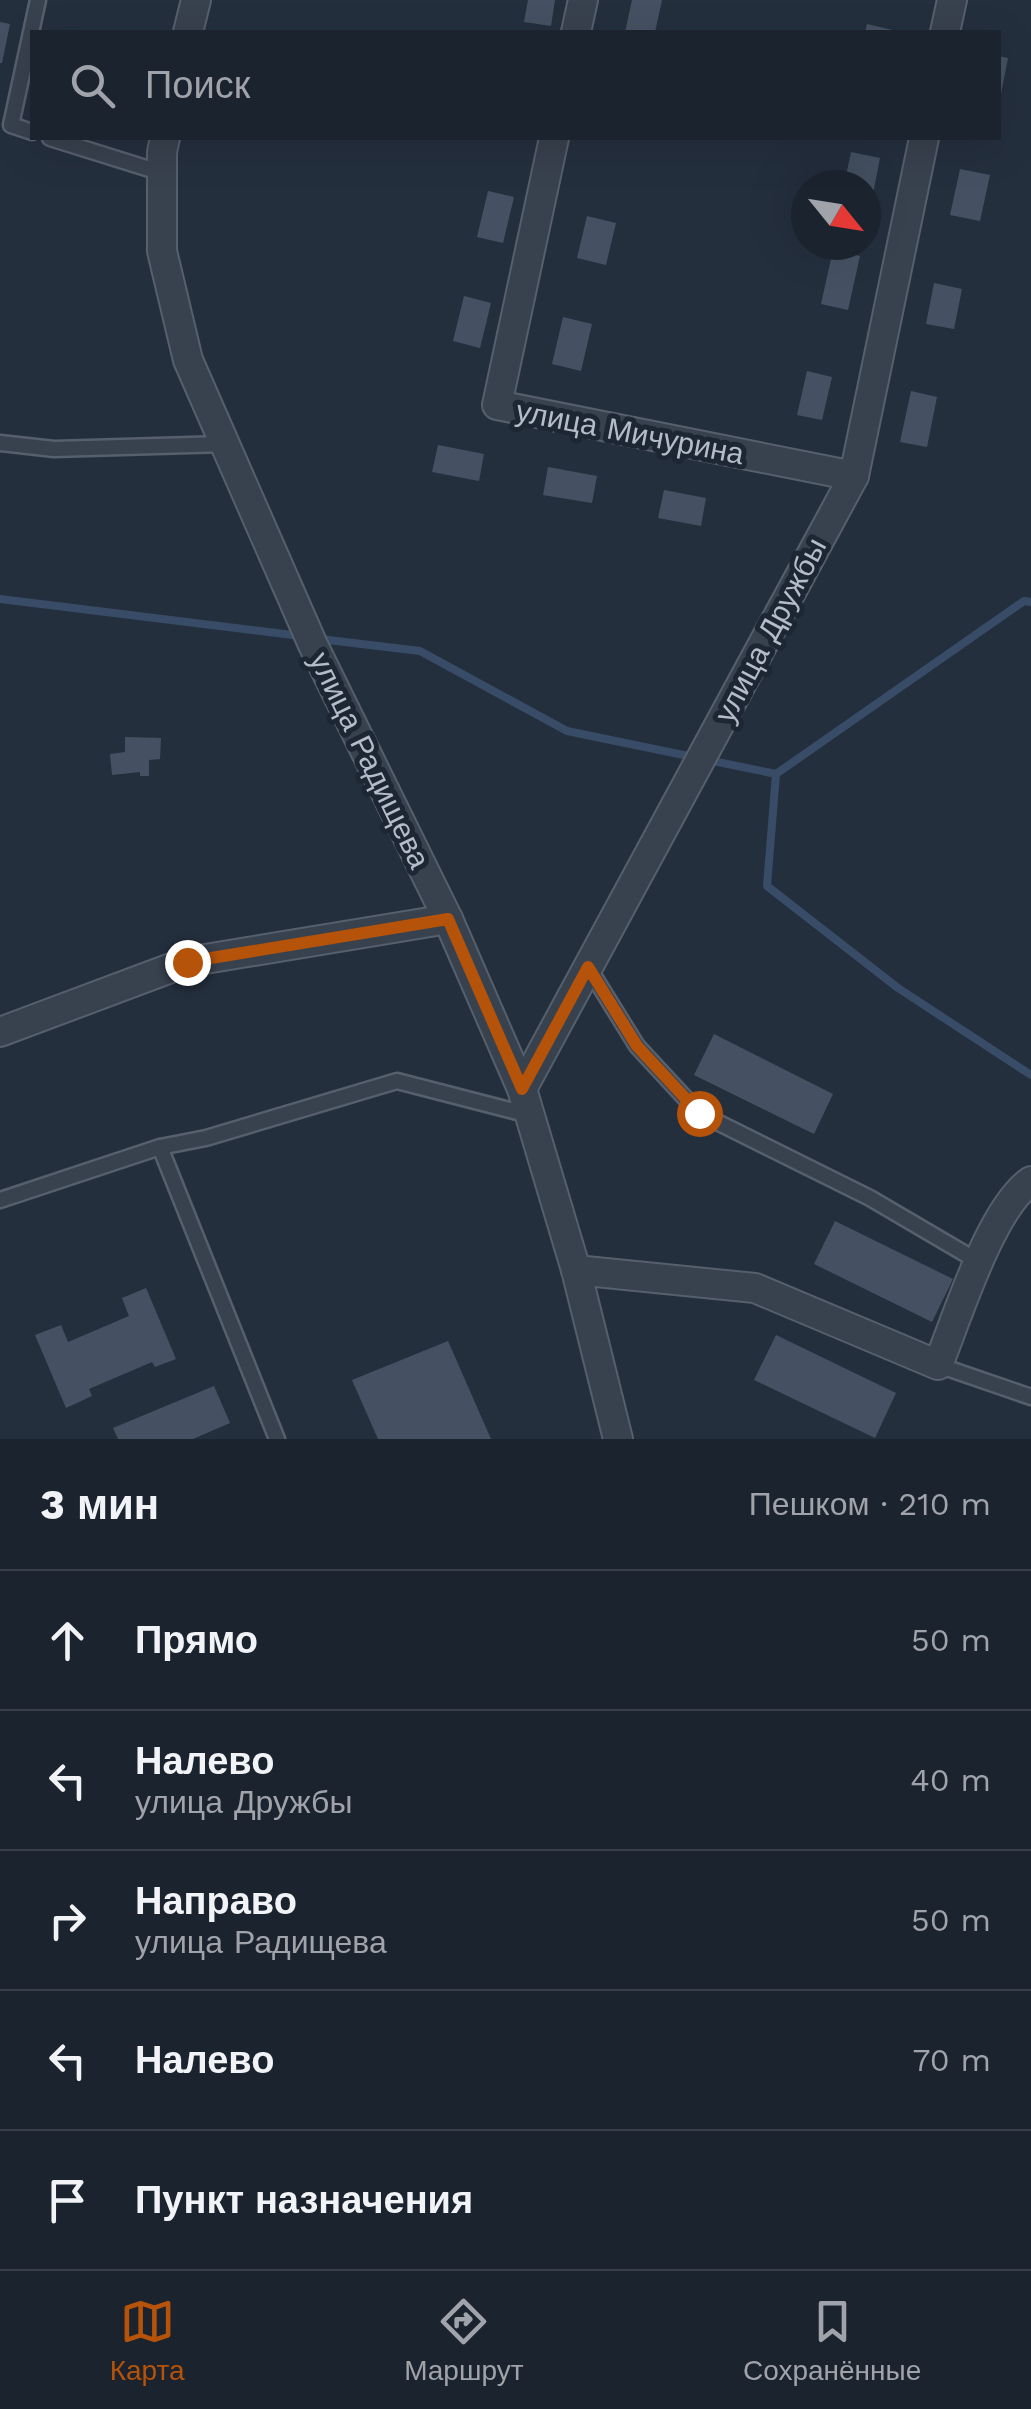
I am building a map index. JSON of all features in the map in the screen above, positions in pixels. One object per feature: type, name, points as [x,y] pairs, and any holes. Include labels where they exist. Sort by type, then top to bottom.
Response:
[{"type":"street","points":[[188,30],[196,0]]},
{"type":"street","points":[[576,30],[583,0]]},
{"type":"street","points":[[945,30],[952,0]]},
{"type":"street","name":"улица Радищева","points":[[165,140],[162,251],[188,360],[313,644],[448,919],[526,1102],[576,1270],[618,1439]]},
{"type":"street","name":"улица Мичурина","points":[[554,140],[497,405],[854,476]]},
{"type":"street","name":"улица Дружбы","points":[[526,1102],[588,967],[854,476],[924,140]]},
{"type":"street","points":[[0,1032],[187,962],[448,919]]},
{"type":"street","points":[[576,1270],[755,1288],[938,1365],[979,1262],[1016,1192],[1031,1182]]},
{"type":"lane","points":[[32,30],[38,0]]},
{"type":"lane","points":[[30,37],[11,125],[30,131]]},
{"type":"lane","points":[[56,140],[162,173]]},
{"type":"lane","points":[[0,443],[54,449],[225,444]]},
{"type":"lane","points":[[588,967],[637,1046],[699,1113],[870,1198],[979,1262]]},
{"type":"lane","points":[[0,1200],[160,1147],[206,1138],[397,1081],[526,1102]]},
{"type":"lane","points":[[160,1147],[278,1439]]},
{"type":"lane","points":[[938,1365],[1031,1398]]},
{"type":"building","points":[[528,0],[555,0],[551,26],[524,22]]},
{"type":"building","points":[[632,0],[662,0],[655,30],[625,30]]},
{"type":"building","points":[[0,22],[10,24],[2,63],[0,63]]},
{"type":"building","points":[[867,24],[893,30],[866,30]]},
{"type":"building","points":[[1001,57],[1008,58],[1001,94]]},
{"type":"building","points":[[851,152],[880,158],[878,170],[847,170]]},
{"type":"building","points":[[960,169],[990,175],[980,221],[950,215]]},
{"type":"building","points":[[488,191],[514,197],[503,243],[477,237]]},
{"type":"building","points":[[587,216],[616,223],[606,265],[577,258]]},
{"type":"building","points":[[831,260],[859,260],[848,310],[821,304]]},
{"type":"building","points":[[934,283],[962,289],[954,329],[926,324]]},
{"type":"building","points":[[464,296],[491,303],[480,348],[453,341]]},
{"type":"building","points":[[563,317],[592,324],[581,371],[552,364]]},
{"type":"building","points":[[807,371],[832,377],[822,420],[797,415]]},
{"type":"building","points":[[911,391],[937,397],[927,447],[900,442]]},
{"type":"building","points":[[438,445],[484,454],[479,481],[432,472]]},
{"type":"building","points":[[548,467],[597,476],[592,503],[543,495]]},
{"type":"building","points":[[664,490],[706,498],[701,526],[658,518]]},
{"type":"building","points":[[125,737],[161,738],[160,759],[149,760],[149,776],[140,776],[140,772],[112,775],[110,754],[125,752]]},
{"type":"building","points":[[714,1034],[833,1094],[814,1134],[694,1075]]},
{"type":"building","points":[[835,1221],[953,1279],[932,1322],[814,1264]]},
{"type":"building","points":[[146,1288],[176,1359],[155,1367],[152,1362],[89,1389],[92,1396],[66,1408],[35,1335],[61,1325],[68,1342],[129,1316],[122,1298]]},
{"type":"building","points":[[776,1335],[896,1393],[875,1438],[754,1380]]},
{"type":"building","points":[[448,1341],[491,1439],[378,1439],[352,1380]]},
{"type":"building","points":[[214,1386],[230,1423],[193,1439],[118,1439],[113,1428]]},
{"type":"waterway","points":[[0,599],[301,636]]},
{"type":"waterway","points":[[320,639],[420,651],[567,731],[776,774],[1024,601],[1031,602]]},
{"type":"waterway","points":[[776,774],[767,886],[898,988],[1031,1075]]},
{"type":"route","points":[[187,962],[448,919],[522,1089],[588,967],[637,1046],[699,1113]]}]
